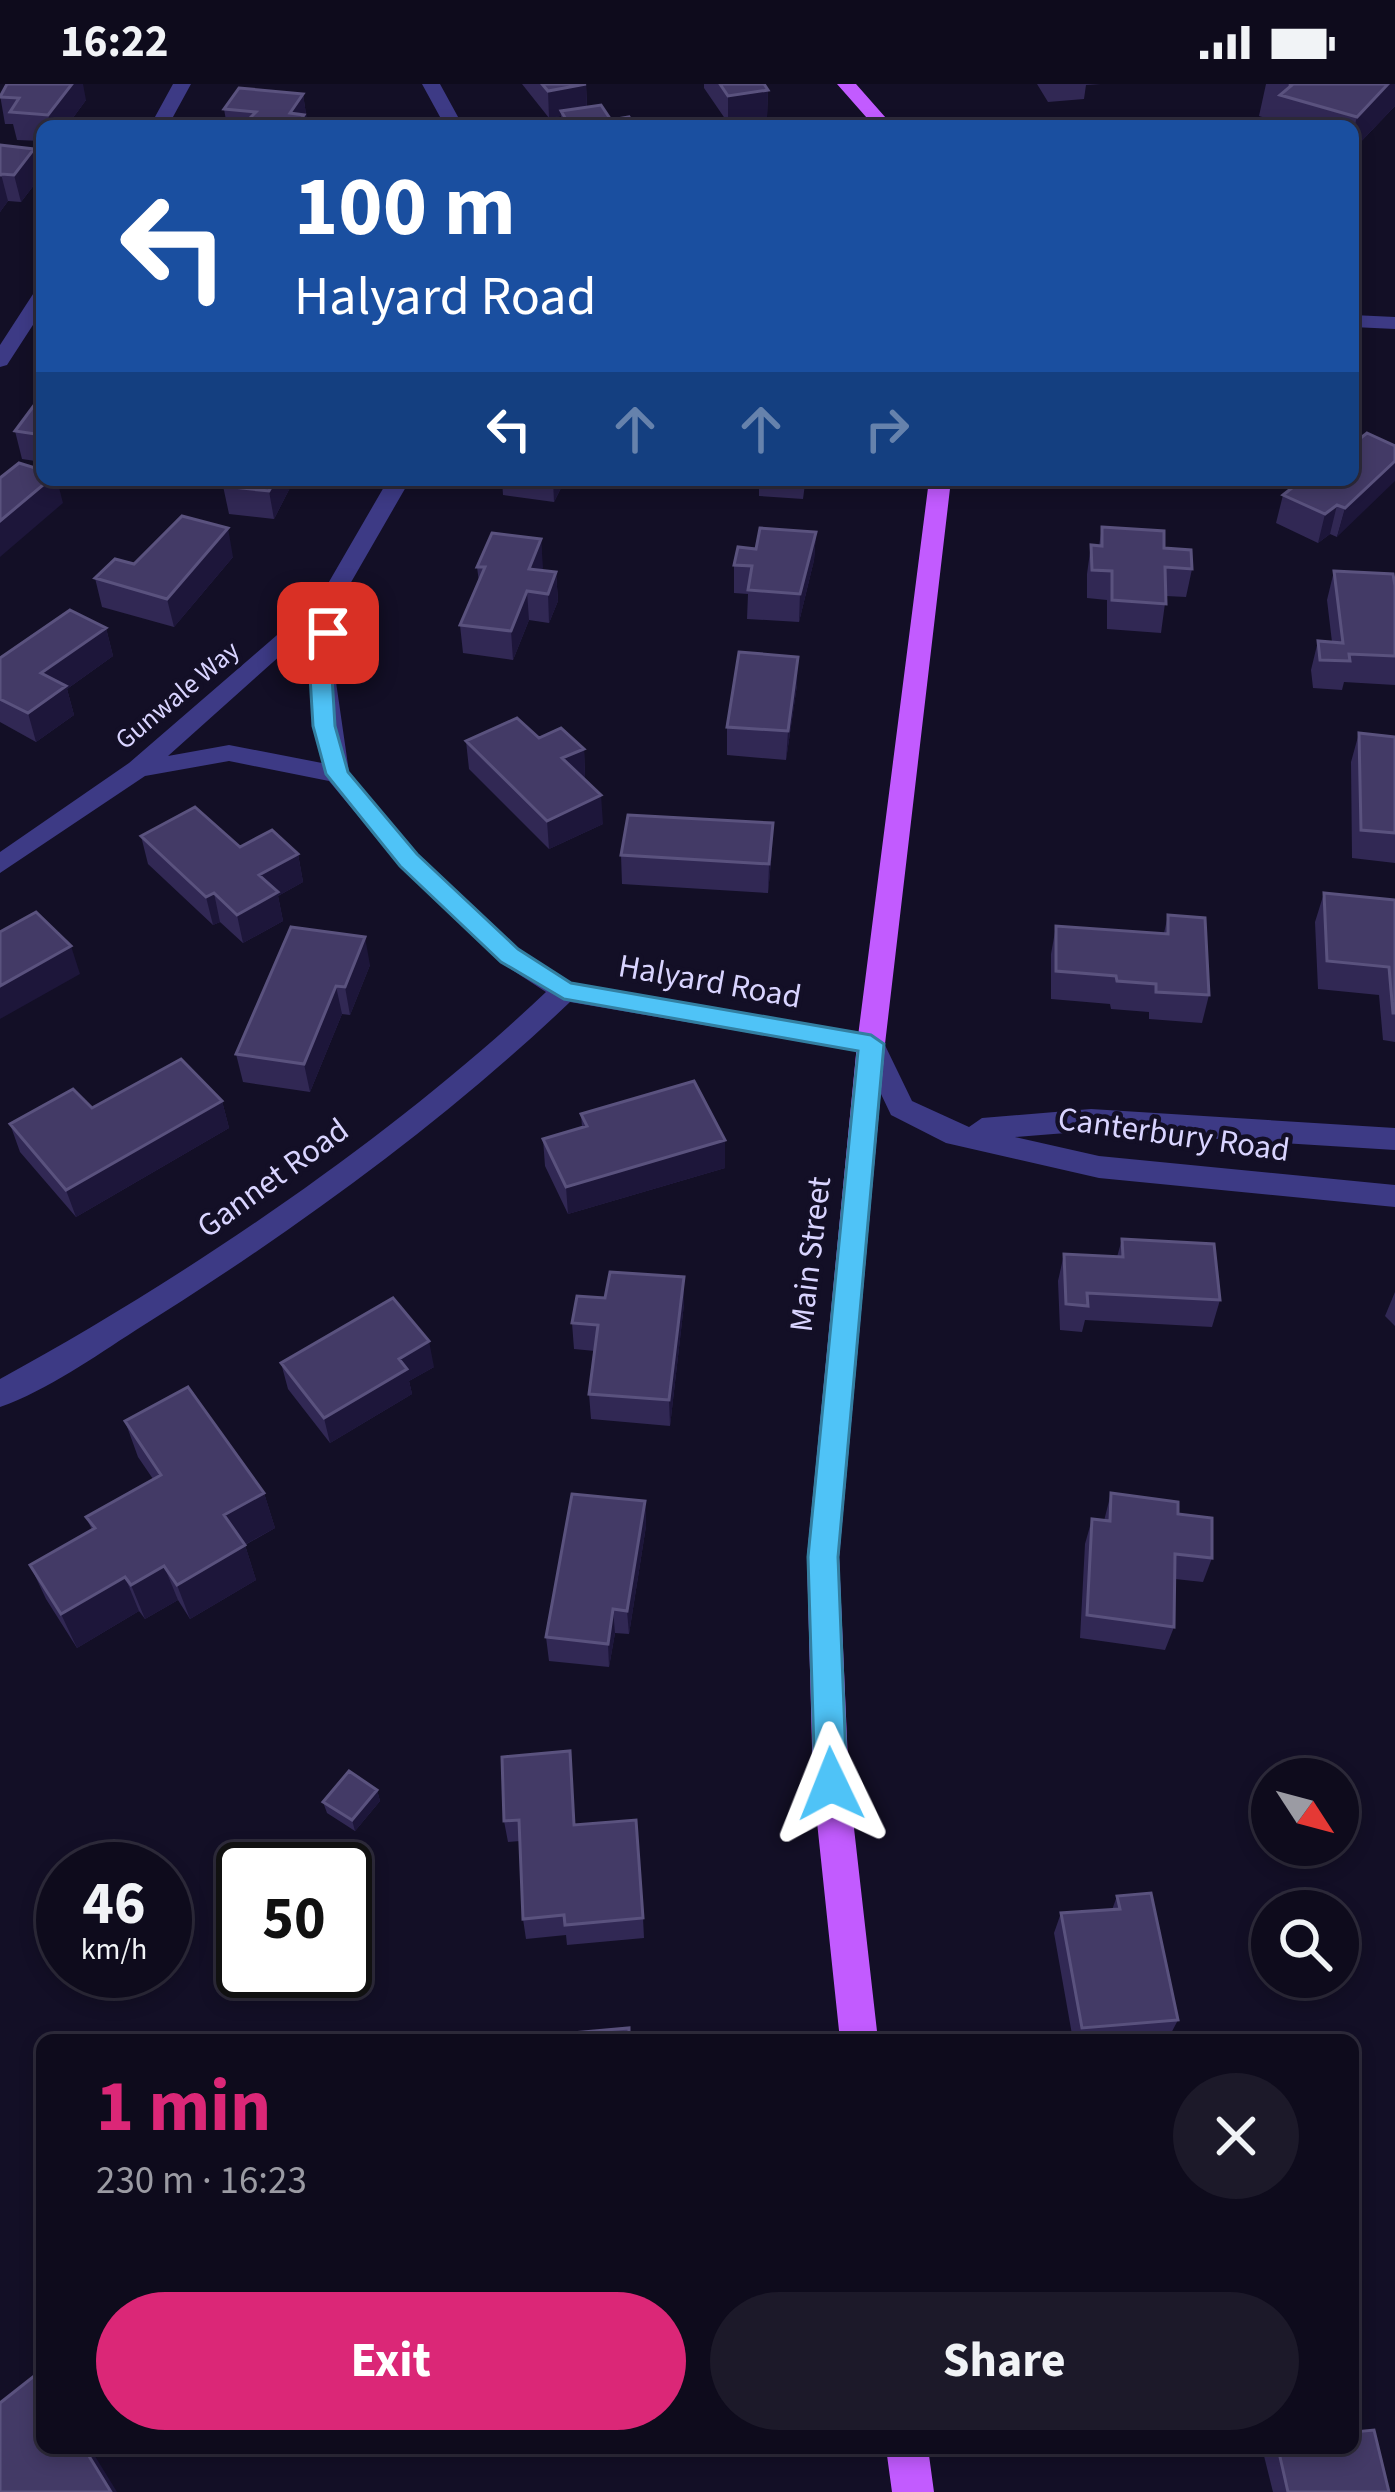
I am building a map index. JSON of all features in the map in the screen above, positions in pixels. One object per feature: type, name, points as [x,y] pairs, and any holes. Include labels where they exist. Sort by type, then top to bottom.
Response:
[{"type":"main road","points":[[846,84],[879,120]]},
{"type":"main road","name":"Main Street","points":[[858,2034],[831,1784],[823,1557],[871,1044],[939,486]]},
{"type":"main road","points":[[908,2454],[913,2492]]},
{"type":"street","points":[[162,120],[182,84]]},
{"type":"street","points":[[431,84],[451,120]]},
{"type":"street","points":[[0,361],[36,304]]},
{"type":"street","points":[[1359,321],[1395,323]]},
{"type":"street","name":"Gunwale Way","points":[[0,864],[138,770],[239,684],[334,591],[395,486]]},
{"type":"street","name":"Halyard Road","points":[[334,591],[321,676],[324,726],[337,774],[409,860],[509,956],[564,991],[871,1044]]},
{"type":"street","points":[[138,770],[229,753],[337,774]]},
{"type":"street","name":"Gannet Road","points":[[0,1394],[133,1317],[280,1220],[501,1054],[564,991]]},
{"type":"street","name":"Canterbury Road","points":[[871,1044],[901,1108],[946,1132],[1099,1167],[1395,1196]]},
{"type":"street","name":"Canterbury Road","points":[[946,1132],[1091,1120],[1395,1139]]},
{"type":"building","points":[[7,84],[72,84],[48,115],[10,112],[19,98],[0,97]]},
{"type":"building","points":[[542,84],[586,84],[548,91]]},
{"type":"building","points":[[720,84],[764,84],[768,90],[728,96]]},
{"type":"building","points":[[1289,84],[1388,84],[1357,117],[1280,95]]},
{"type":"building","points":[[239,88],[303,94],[290,113],[304,115],[300,120],[248,120],[256,112],[224,109]]},
{"type":"building","points":[[601,105],[611,120],[566,120],[561,111]]},
{"type":"building","points":[[0,145],[34,149],[14,175],[0,176]]},
{"type":"building","points":[[36,403],[36,434],[15,431]]},
{"type":"building","points":[[1367,433],[1395,446],[1395,461],[1345,508],[1337,505],[1325,514],[1283,495],[1294,486],[1359,486],[1359,439]]},
{"type":"building","points":[[19,463],[36,468],[36,486],[42,486],[0,521],[0,478]]},
{"type":"building","points":[[223,486],[272,486],[269,491]]},
{"type":"building","points":[[182,516],[228,528],[167,599],[95,578],[115,559],[134,564]]},
{"type":"building","points":[[1102,527],[1164,531],[1164,548],[1191,550],[1192,569],[1165,567],[1166,604],[1112,600],[1112,571],[1092,570],[1091,545],[1102,546]]},
{"type":"building","points":[[760,528],[816,532],[800,594],[748,590],[752,566],[734,565],[738,547],[756,549]]},
{"type":"building","points":[[492,533],[541,539],[529,569],[556,572],[548,594],[527,591],[511,631],[460,625],[485,567],[477,567]]},
{"type":"building","points":[[1334,571],[1393,574],[1395,656],[1349,654],[1350,661],[1320,660],[1318,641],[1343,643]]},
{"type":"building","points":[[70,610],[106,628],[41,673],[66,686],[28,713],[0,699],[0,658]]},
{"type":"building","points":[[739,652],[798,657],[788,731],[727,727]]},
{"type":"building","points":[[517,718],[539,738],[561,728],[584,749],[562,758],[601,795],[547,821],[466,741]]},
{"type":"building","points":[[1359,733],[1395,737],[1395,833],[1361,830]]},
{"type":"building","points":[[195,807],[240,847],[272,830],[298,854],[259,875],[278,892],[237,915],[214,893],[206,897],[141,836]]},
{"type":"building","points":[[628,815],[773,823],[769,864],[621,855]]},
{"type":"building","points":[[1324,893],[1395,900],[1395,1013],[1389,967],[1327,961]]},
{"type":"building","points":[[36,912],[71,946],[0,986],[0,932]]},
{"type":"building","points":[[1168,915],[1205,918],[1209,995],[1156,992],[1156,984],[1056,971],[1056,926],[1168,934]]},
{"type":"building","points":[[291,927],[365,937],[345,987],[336,986],[304,1064],[236,1054]]},
{"type":"building","points":[[181,1059],[222,1101],[66,1190],[10,1124],[73,1089],[92,1108]]},
{"type":"building","points":[[694,1081],[725,1140],[566,1187],[543,1139],[587,1126],[581,1114]]},
{"type":"building","points":[[1122,1239],[1214,1244],[1220,1300],[1087,1293],[1088,1306],[1066,1304],[1064,1254],[1123,1257]]},
{"type":"building","points":[[610,1272],[684,1277],[669,1400],[589,1394],[598,1325],[572,1323],[577,1296],[605,1298]]},
{"type":"building","points":[[393,1298],[429,1341],[399,1359],[407,1369],[324,1418],[281,1363]]},
{"type":"building","points":[[188,1387],[264,1493],[224,1515],[245,1545],[177,1585],[164,1566],[131,1585],[125,1577],[61,1614],[30,1565],[95,1528],[86,1517],[161,1475],[125,1421]]},
{"type":"building","points":[[1111,1493],[1178,1502],[1178,1514],[1212,1518],[1212,1558],[1175,1554],[1174,1627],[1087,1615],[1092,1519],[1110,1521]]},
{"type":"building","points":[[572,1494],[645,1501],[627,1611],[613,1609],[608,1644],[546,1637]]},
{"type":"building","points":[[570,1751],[574,1825],[636,1820],[643,1918],[565,1925],[564,1915],[523,1919],[519,1820],[504,1821],[502,1757]]},
{"type":"building","points":[[349,1771],[377,1790],[352,1820],[323,1802]]},
{"type":"building","points":[[1151,1893],[1178,2020],[1082,2028],[1061,1913],[1120,1909],[1117,1896]]},
{"type":"building","points":[[629,2028],[629,2034],[561,2034]]},
{"type":"building","points":[[36,2375],[36,2454],[88,2454],[111,2492],[0,2492],[0,2403]]},
{"type":"building","points":[[1374,2430],[1389,2492],[1288,2492],[1279,2454],[1359,2454],[1359,2431]]},
{"type":"route","points":[[328,633],[321,676],[324,726],[337,774],[409,860],[509,956],[564,991],[871,1044],[823,1557],[831,1784]]}]
